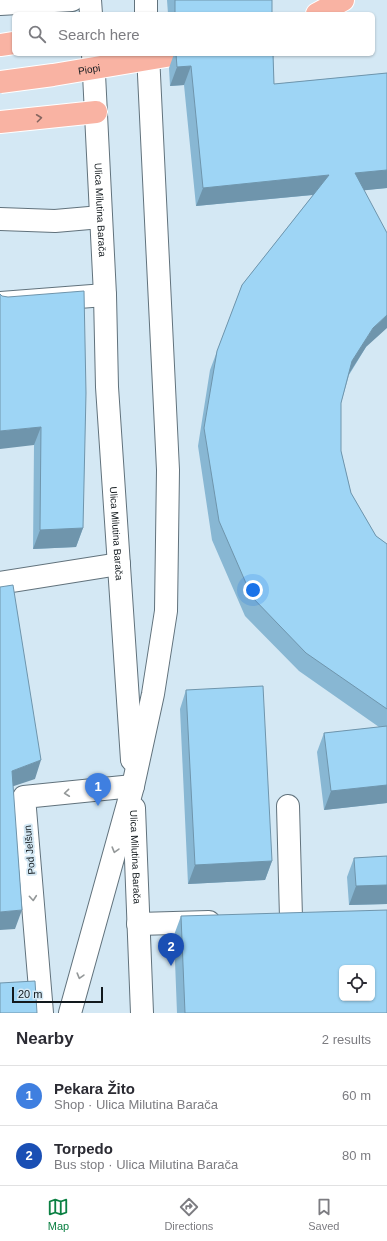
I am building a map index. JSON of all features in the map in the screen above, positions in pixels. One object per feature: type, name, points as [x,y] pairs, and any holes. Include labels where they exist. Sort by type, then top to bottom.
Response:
[{"type":"main road","points":[[321,12],[343,0]]},
{"type":"main road","points":[[0,45],[12,43]]},
{"type":"main road","name":"Piopi","points":[[0,82],[60,74],[166,56]]},
{"type":"main road","points":[[0,122],[96,112]]},
{"type":"street","points":[[0,0],[0,4],[72,0]]},
{"type":"street","points":[[90,0],[91,12]]},
{"type":"street","points":[[146,0],[146,12]]},
{"type":"street","name":"Ulica Milutina Barača","points":[[93,56],[107,387],[133,786],[142,1013]]},
{"type":"street","points":[[70,1013],[133,786],[153,694],[166,611],[168,478],[148,56]]},
{"type":"street","points":[[0,219],[55,221],[101,217]]},
{"type":"street","points":[[0,303],[104,295]]},
{"type":"street","points":[[0,583],[119,564]]},
{"type":"street","name":"Pod Jelšun","points":[[42,1013],[24,797],[133,786]]},
{"type":"street","points":[[269,919],[299,918],[288,806]]},
{"type":"street","points":[[138,924],[231,921]]},
{"type":"building","points":[[175,0],[272,0],[272,12],[175,12]]},
{"type":"building","points":[[176,56],[273,56],[274,84],[387,73],[387,170],[355,173],[387,233],[387,315],[373,328],[352,361],[341,403],[341,451],[351,493],[376,536],[387,544],[387,709],[306,653],[252,597],[219,521],[204,428],[217,351],[242,285],[329,175],[203,188],[191,66],[177,67]]},
{"type":"building","points":[[84,291],[86,393],[83,528],[40,530],[41,427],[0,431],[0,294],[8,297]]},
{"type":"building","points":[[13,585],[41,760],[12,771],[22,910],[0,912],[0,587]]},
{"type":"building","points":[[263,686],[272,861],[195,865],[186,690]]},
{"type":"building","points":[[387,726],[387,785],[331,791],[324,733]]},
{"type":"building","points":[[387,856],[387,885],[356,886],[354,858]]},
{"type":"building","points":[[387,910],[387,1013],[185,1013],[181,916]]},
{"type":"building","points":[[35,981],[37,1013],[0,1013],[0,983]]},
{"type":"place","name":"Pekara Žito","points":[[98,806]]},
{"type":"place","name":"Torpedo","points":[[171,966]]}]
